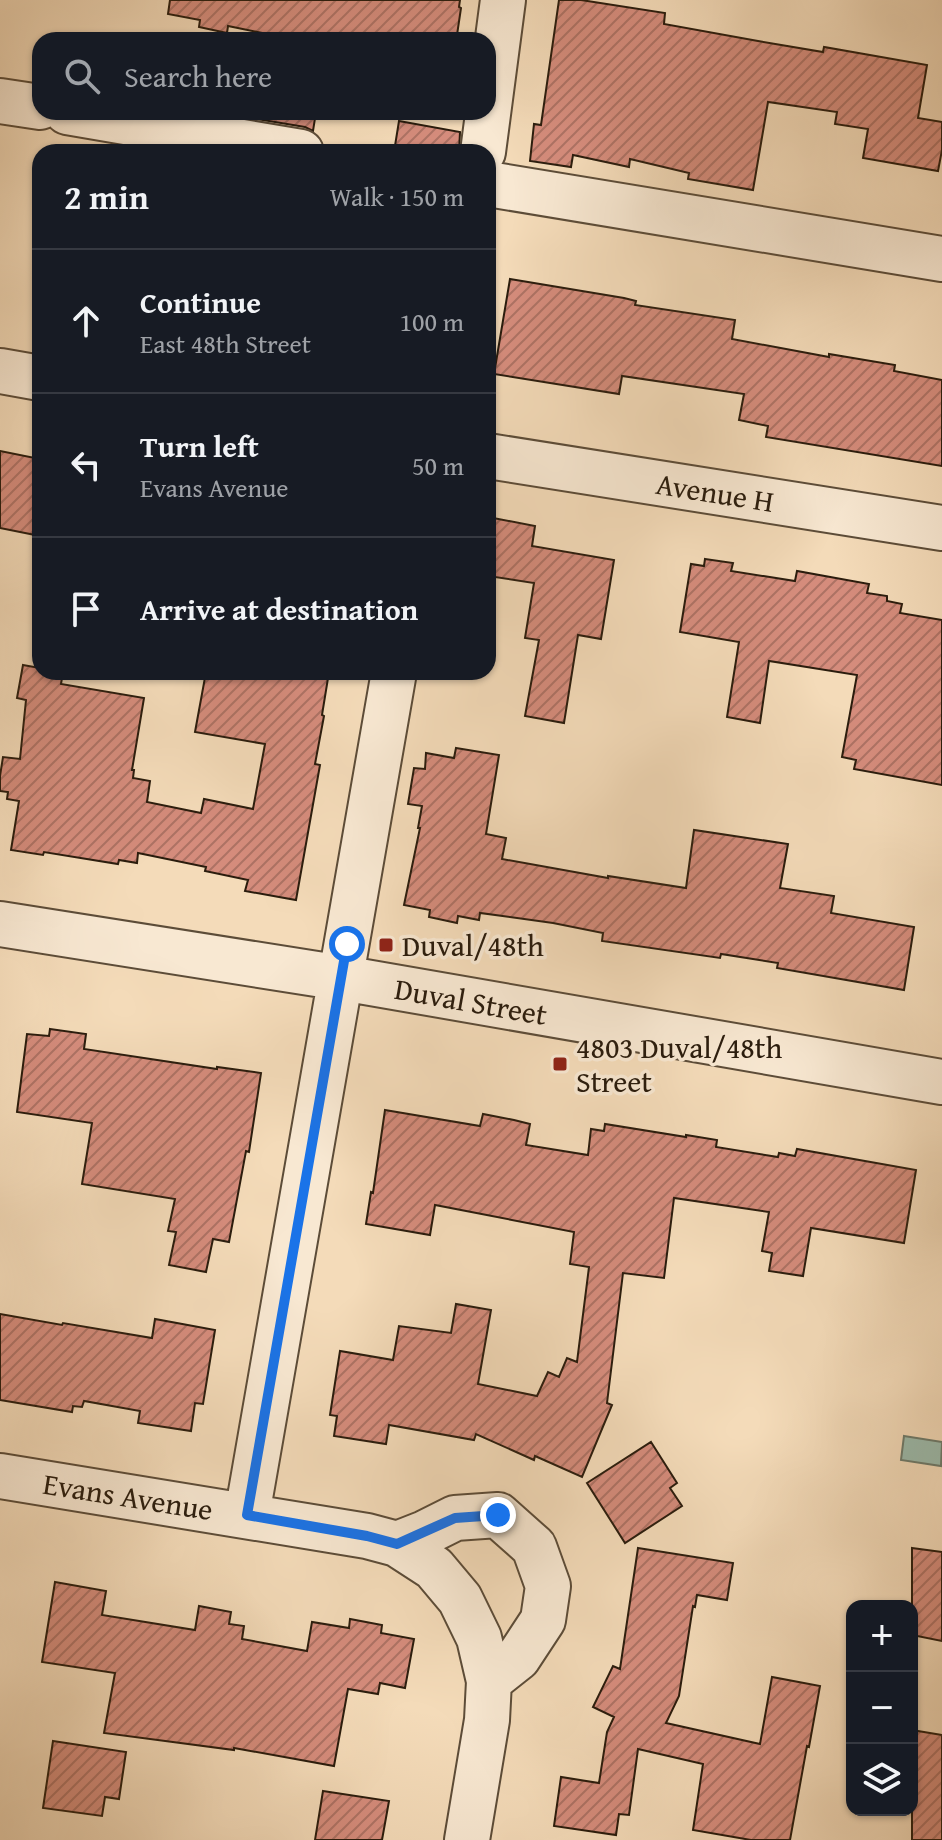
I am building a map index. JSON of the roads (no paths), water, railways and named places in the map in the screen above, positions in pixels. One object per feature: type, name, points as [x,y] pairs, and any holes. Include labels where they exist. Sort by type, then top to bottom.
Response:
[{"type":"street","points":[[496,53],[503,0]]},
{"type":"street","points":[[0,101],[32,106]]},
{"type":"street","points":[[114,120],[254,144]]},
{"type":"street","points":[[484,144],[487,120]]},
{"type":"street","points":[[496,185],[942,259]]},
{"type":"street","points":[[0,371],[32,377]]},
{"type":"street","name":"Avenue H","points":[[496,457],[942,528]]},
{"type":"street","points":[[247,1515],[393,680]]},
{"type":"street","name":"Duval Street","points":[[0,924],[342,978],[942,1082]]},
{"type":"street","name":"Evans Avenue","points":[[1,1480],[247,1515],[367,1536],[397,1544],[434,1568],[460,1599],[479,1638],[489,1681],[487,1720],[467,1840]]},
{"type":"street","points":[[397,1544],[455,1518],[498,1515],[534,1547],[548,1586],[543,1620],[518,1658],[489,1681]]},
{"type":"place","name":"Duval/48th","points":[[386,945]]},
{"type":"place","name":"4803 Duval/48th Street","points":[[560,1064]]}]
